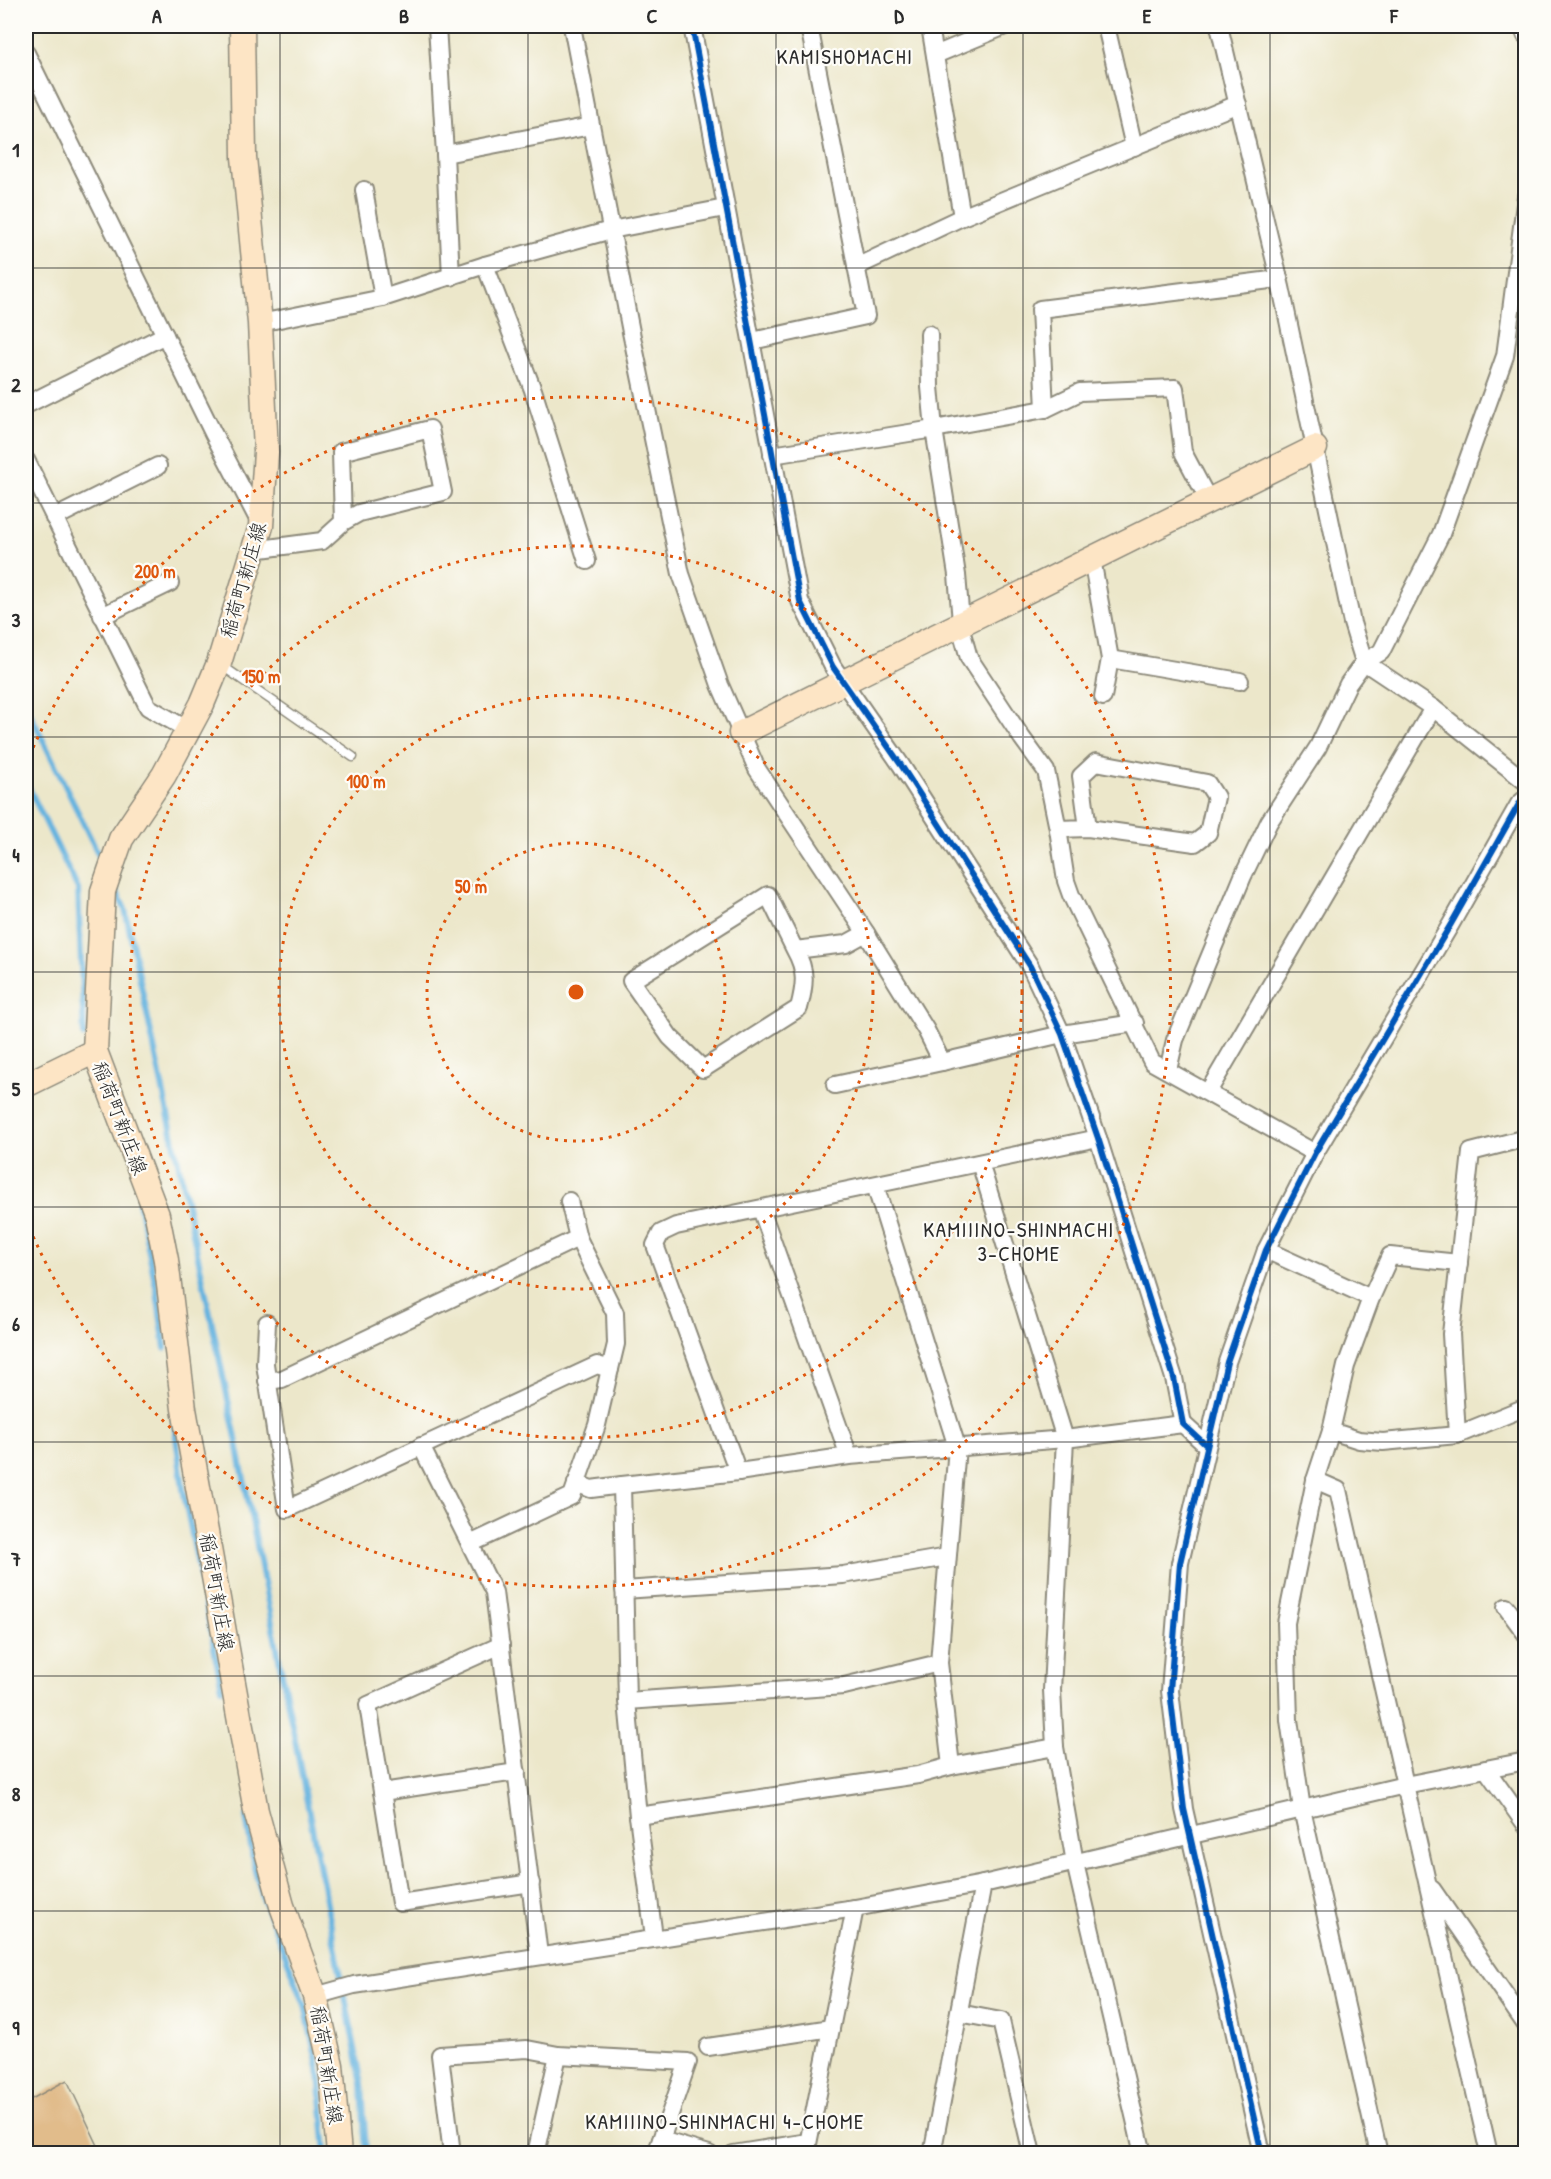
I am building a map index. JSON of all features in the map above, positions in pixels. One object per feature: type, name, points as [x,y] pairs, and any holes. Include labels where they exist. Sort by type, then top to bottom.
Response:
[{"type":"main road","name":"稲荷町新庄線","points":[[242,26],[244,157],[260,323],[266,452],[261,526],[219,663],[202,704],[164,775],[121,840],[103,891],[95,1051],[157,1215],[166,1260],[184,1409],[256,1811],[282,1906],[326,1992],[339,2154]]},
{"type":"main road","points":[[741,733],[1315,448]]},
{"type":"main road","points":[[26,1085],[95,1051]]},
{"type":"street","points":[[437,26],[451,277]]},
{"type":"street","points":[[572,26],[681,574],[720,685],[757,769],[866,933],[926,1030],[942,1062]]},
{"type":"street","points":[[692,26],[800,601],[833,667],[901,765],[1030,966],[1062,1034],[1098,1138],[1174,1378],[1183,1424],[1206,1445]]},
{"type":"street","points":[[752,341],[866,316],[809,26]]},
{"type":"street","points":[[930,26],[962,217]]},
{"type":"street","points":[[935,55],[1005,26]]},
{"type":"street","points":[[1106,26],[1134,147]]},
{"type":"street","points":[[1219,26],[1279,279],[1352,623],[1364,662],[1433,708],[1526,782]]},
{"type":"street","points":[[1522,26],[1526,36]]},
{"type":"street","points":[[26,53],[261,526]]},
{"type":"street","points":[[856,267],[962,217],[1238,104]]},
{"type":"street","points":[[445,154],[591,126]]},
{"type":"street","points":[[364,190],[383,298]]},
{"type":"street","points":[[1168,1070],[1175,1040],[1243,876],[1269,822],[1318,747],[1348,684],[1364,662],[1381,652],[1441,534],[1505,356],[1526,196]]},
{"type":"street","points":[[260,323],[383,298],[485,265],[611,230],[725,208]]},
{"type":"street","points":[[485,265],[533,390],[587,561]]},
{"type":"street","points":[[1045,409],[1040,309],[1279,279]]},
{"type":"street","points":[[929,334],[934,429],[957,575],[961,624],[969,658],[1046,771],[1066,881],[1071,895],[1152,1062],[1315,1153]]},
{"type":"street","points":[[26,405],[165,335]]},
{"type":"street","points":[[772,456],[1045,409],[1080,392],[1175,388],[1184,452],[1209,501]]},
{"type":"street","points":[[253,550],[322,541],[343,522],[359,513],[443,492],[430,429],[341,452],[343,522]]},
{"type":"street","points":[[26,460],[148,707],[188,730]]},
{"type":"street","points":[[54,518],[159,466]]},
{"type":"street","points":[[1092,559],[1110,659],[1103,697]]},
{"type":"street","points":[[102,615],[170,583]]},
{"type":"street","points":[[1110,659],[1240,681]]},
{"type":"street","points":[[1208,1092],[1433,708]]},
{"type":"street","points":[[1058,829],[1088,828],[1195,843],[1208,833],[1216,797],[1207,783],[1096,762],[1081,776],[1088,828]]},
{"type":"street","points":[[1262,2154],[1184,1809],[1170,1691],[1180,1563],[1227,1362],[1266,1250],[1315,1153],[1520,804],[1526,798]]},
{"type":"street","points":[[768,895],[795,950],[801,960],[805,984],[799,1008],[703,1068],[670,1037],[631,981],[768,895]]},
{"type":"street","points":[[795,950],[846,944],[866,933]]},
{"type":"street","points":[[835,1085],[1062,1034],[1135,1023]]},
{"type":"street","points":[[738,1472],[655,1245],[661,1233],[676,1226],[1098,1138]]},
{"type":"street","points":[[1457,1435],[1451,1334],[1471,1152],[1526,1138]]},
{"type":"street","points":[[980,1163],[1065,1439],[1052,1690],[1055,1747],[1075,1863],[1143,2154]]},
{"type":"street","points":[[875,1185],[957,1447],[939,1663],[951,1766]]},
{"type":"street","points":[[470,1544],[572,1496],[597,1425],[616,1344],[615,1313],[578,1238],[569,1201]]},
{"type":"street","points":[[761,1209],[849,1456]]},
{"type":"street","points":[[267,1381],[282,1378],[578,1238]]},
{"type":"street","points":[[1266,1250],[1371,1298]]},
{"type":"street","points":[[1379,2154],[1302,1809],[1289,1720],[1286,1623],[1315,1480],[1331,1431],[1346,1366],[1371,1298],[1390,1256],[1459,1263]]},
{"type":"street","points":[[267,1323],[265,1364],[287,1509],[597,1365],[610,1369]]},
{"type":"street","points":[[1331,1431],[1359,1440],[1383,1442],[1457,1435],[1526,1407]]},
{"type":"street","points":[[576,1483],[591,1489],[849,1456],[1065,1439],[1183,1424]]},
{"type":"street","points":[[421,1446],[494,1592],[540,1955]]},
{"type":"street","points":[[1315,1480],[1338,1490],[1489,2154]]},
{"type":"street","points":[[622,1485],[627,1701],[638,1816],[654,1937]]},
{"type":"street","points":[[624,1590],[843,1575],[947,1557]]},
{"type":"street","points":[[1506,1606],[1526,1634]]},
{"type":"street","points":[[501,1645],[368,1705],[400,1903],[531,1883]]},
{"type":"street","points":[[627,1701],[844,1686],[939,1663]]},
{"type":"street","points":[[638,1816],[918,1775],[951,1766],[1055,1747]]},
{"type":"street","points":[[326,1992],[354,1985],[540,1955],[855,1908],[983,1884],[1405,1785],[1526,1761]]},
{"type":"street","points":[[1486,1769],[1526,1825]]},
{"type":"street","points":[[382,1792],[517,1772]]},
{"type":"street","points":[[1426,1881],[1526,2025]]},
{"type":"street","points":[[932,2154],[983,1884]]},
{"type":"street","points":[[733,2154],[807,2148],[855,1908]]},
{"type":"street","points":[[960,2013],[1001,2021],[1032,2154]]},
{"type":"street","points":[[708,2047],[831,2028]]},
{"type":"street","points":[[452,2154],[440,2055],[527,2049],[558,2055],[688,2062],[659,2147],[709,2154]]},
{"type":"street","points":[[536,2154],[558,2055]]},
{"type":"lane","points":[[219,663],[353,757]]},
{"type":"building","points":[[67,2080],[102,2154],[26,2154],[26,2102]]},
{"type":"waterway","points":[[26,705],[104,866]]},
{"type":"waterway","points":[[26,782],[78,889],[84,1036]]},
{"type":"waterway","points":[[113,884],[125,909],[235,1433],[362,2084],[366,2154]]},
{"type":"waterway","points":[[139,1202],[157,1292],[165,1348]]},
{"type":"waterway","points":[[174,1421],[183,1489],[222,1688]]},
{"type":"waterway","points":[[246,1816],[255,1871],[264,1901],[305,2005],[319,2073],[326,2154]]},
{"type":"cycle path","points":[[692,26],[800,601],[833,667],[901,765],[1030,966],[1062,1034],[1098,1138],[1174,1378],[1183,1424],[1206,1445]]},
{"type":"cycle path","points":[[1262,2154],[1184,1809],[1170,1691],[1180,1563],[1227,1362],[1266,1250],[1315,1153],[1451,924],[1519,804],[1526,798]]},
{"type":"district","name":"KAMISHOMACHI","points":[[845,57]]},
{"type":"district","name":"KAMIIINO-SHINMACHI 3-CHOME","points":[[1019,1242]]},
{"type":"district","name":"KAMIIINO-SHINMACHI 4-CHOME","points":[[725,2122]]}]
